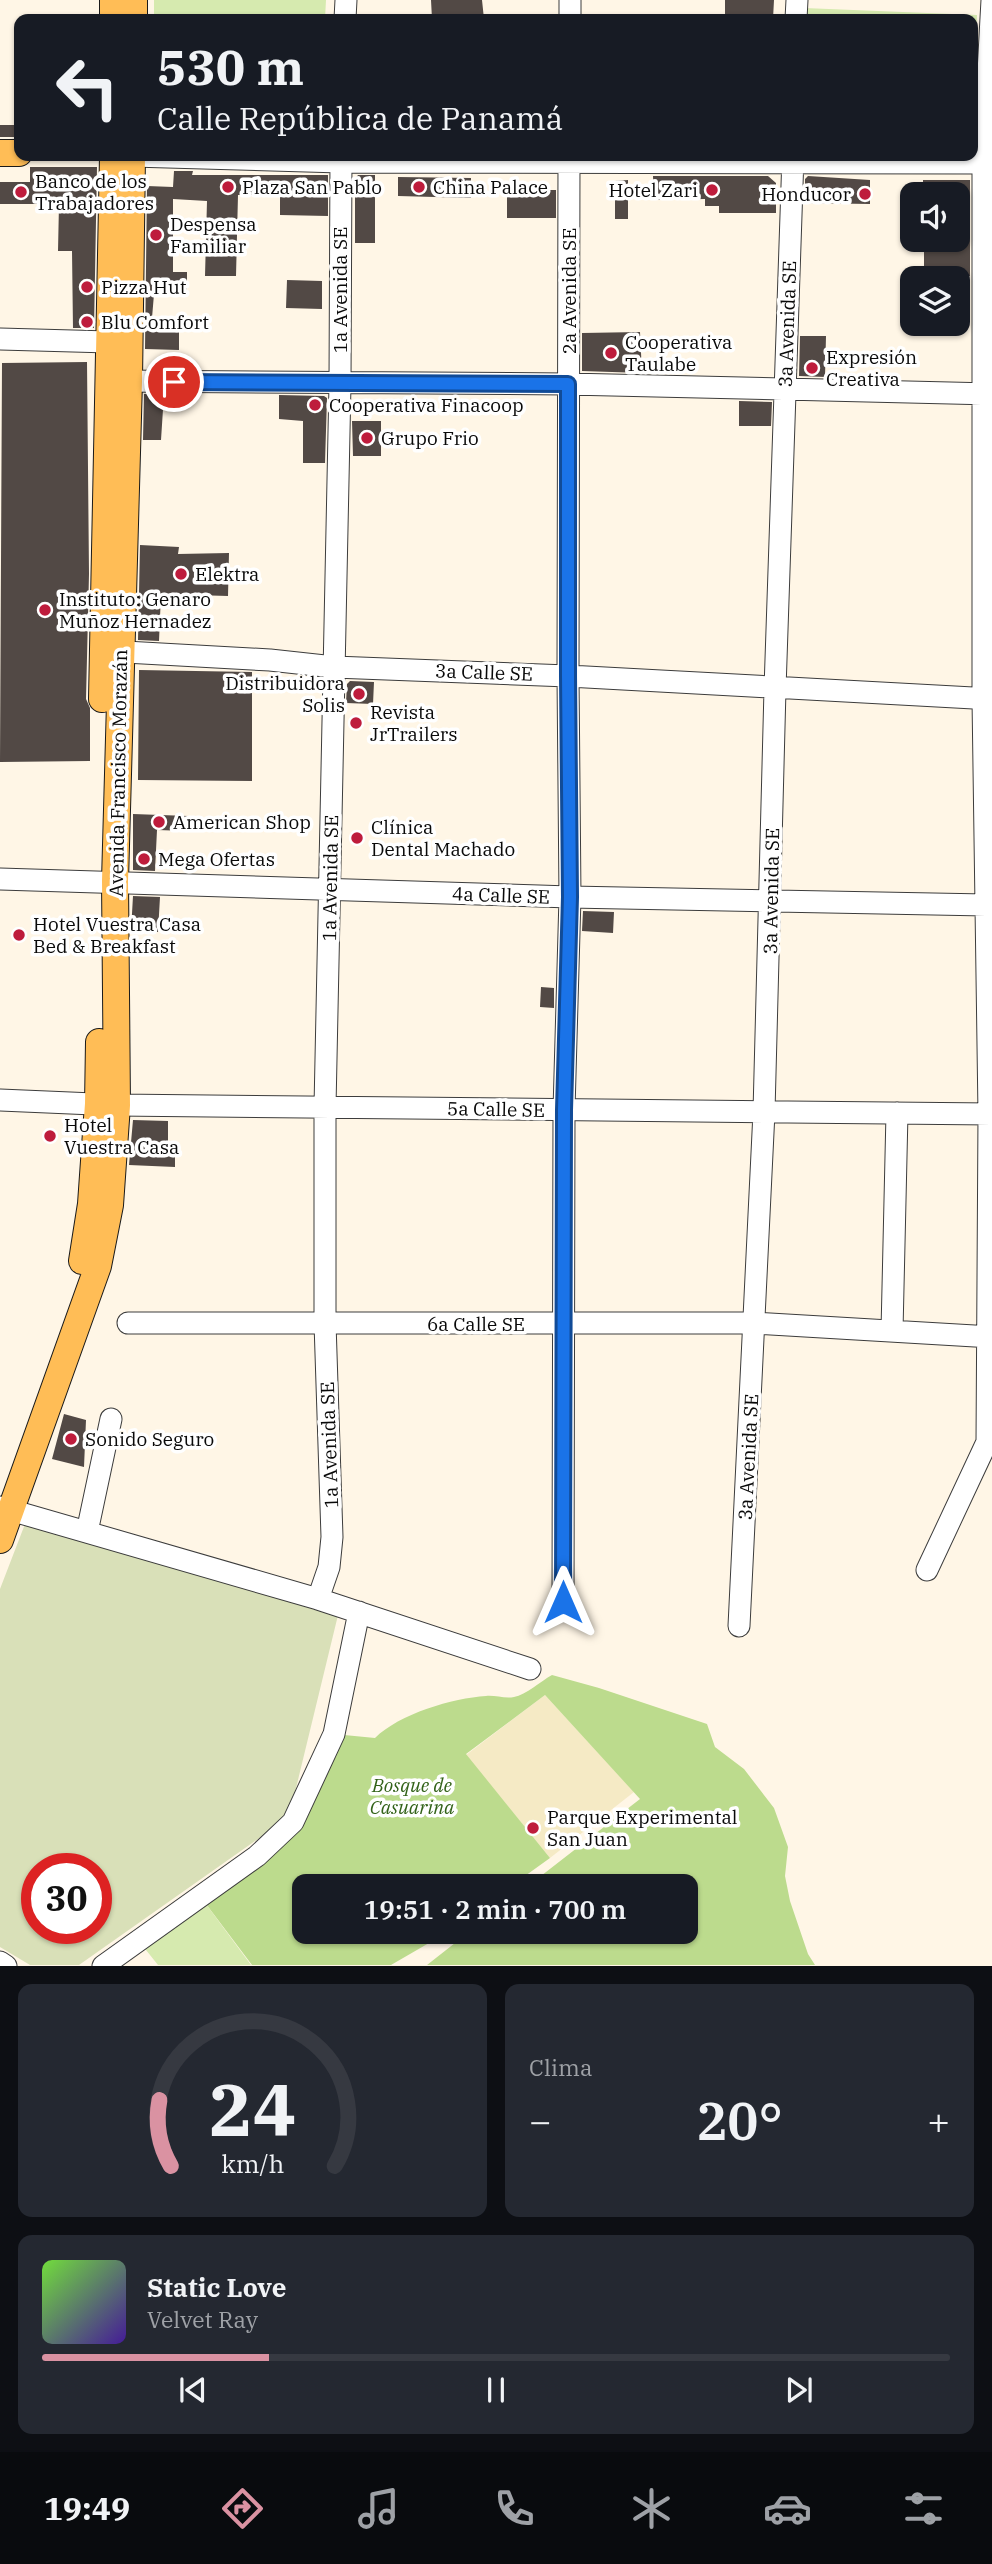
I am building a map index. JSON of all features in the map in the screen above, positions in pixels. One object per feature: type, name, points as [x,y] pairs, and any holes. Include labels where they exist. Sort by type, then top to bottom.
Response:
[{"type":"main road","name":"Avenida Francisco Morazán","points":[[0,1540],[4,1506],[69,1333],[107,1105],[107,881],[120,381],[113,161]]},
{"type":"main road","name":"Avenida Francisco Morazán","points":[[120,344],[132,161]]},
{"type":"street","points":[[927,1570],[987,1442],[991,1114],[986,905],[987,163],[992,0]]},
{"type":"street","name":"1a Avenida SE","points":[[318,1599],[329,1567],[332,1537],[325,1323],[325,1107],[340,384],[341,161]]},
{"type":"street","name":"2a Avenida SE","points":[[563,1602],[564,1110],[570,897],[569,161]]},
{"type":"street","name":"3a Avenida SE","points":[[739,1626],[764,1112],[793,161]]},
{"type":"street","points":[[890,161],[987,163]]},
{"type":"street","points":[[0,339],[120,344]]},
{"type":"street","points":[[120,381],[785,387],[987,393]]},
{"type":"street","name":"3a Calle SE","points":[[112,651],[334,667],[568,676],[988,699]]},
{"type":"street","name":"4a Calle SE","points":[[0,879],[570,897],[986,905]]},
{"type":"street","name":"5a Calle SE","points":[[0,1100],[107,1105],[991,1114]]},
{"type":"street","points":[[892,1331],[897,1113]]},
{"type":"street","name":"6a Calle SE","points":[[128,1323],[754,1323],[989,1336]]},
{"type":"street","points":[[87,1532],[111,1419]]},
{"type":"street","points":[[4,1506],[318,1599],[530,1669]]},
{"type":"street","points":[[103,1965],[257,1856],[293,1822],[334,1734],[359,1612]]},
{"type":"street","points":[[0,1962],[6,1965]]},
{"type":"shaded area","points":[[545,1695],[634,1792],[550,1858],[466,1755]]},
{"type":"green space","points":[[154,0],[326,0],[325,14],[154,14]]},
{"type":"green space","points":[[804,8],[952,14],[804,14]]},
{"type":"green space","points":[[25,1524],[339,1611],[289,1817],[112,1942],[112,1853],[21,1853],[21,1944],[109,1944],[79,1965],[30,1965],[0,1947],[0,1589]]},
{"type":"green space","name":"Parque Experimental San Juan","points":[[552,1675],[707,1724],[715,1747],[744,1769],[774,1808],[788,1847],[785,1876],[790,1901],[808,1954],[815,1965],[427,1965],[454,1944],[698,1944],[698,1874],[543,1874],[640,1799],[545,1695],[466,1754],[550,1858],[528,1874],[292,1874],[292,1944],[427,1944],[391,1965],[252,1965],[200,1896],[257,1856],[334,1734],[375,1738],[385,1729],[412,1715],[443,1704],[473,1697],[514,1697]]},
{"type":"green space","points":[[200,1896],[251,1965],[158,1965],[138,1940]]},
{"type":"building","points":[[431,0],[482,0],[483,14],[432,14]]},
{"type":"building","points":[[725,0],[774,0],[773,14],[725,14]]},
{"type":"building","points":[[0,125],[14,125],[14,137],[0,137]]},
{"type":"building","points":[[30,167],[97,167],[94,328],[73,328],[72,251],[58,251],[59,204],[0,204],[0,182],[30,182]]},
{"type":"building","points":[[174,171],[193,171],[192,175],[328,175],[328,216],[280,215],[280,195],[238,195],[236,276],[205,276],[207,201],[173,199],[173,272],[187,272],[187,295],[154,294],[151,330],[179,330],[179,350],[145,349],[147,186],[173,187]]},
{"type":"building","points":[[358,175],[375,175],[375,243],[355,243],[355,179]]},
{"type":"building","points":[[653,176],[768,176],[776,183],[776,213],[719,213],[719,206],[705,206],[705,199],[654,200]]},
{"type":"building","points":[[808,176],[870,180],[870,204],[805,203],[805,179]]},
{"type":"building","points":[[398,177],[471,178],[471,198],[398,196]]},
{"type":"building","points":[[628,180],[628,219],[615,219],[615,181]]},
{"type":"building","points":[[923,180],[970,180],[970,182]]},
{"type":"building","points":[[507,190],[556,190],[556,218],[507,218]]},
{"type":"building","points":[[924,252],[970,252],[970,266],[924,266]]},
{"type":"building","points":[[287,280],[322,281],[322,309],[286,308]]},
{"type":"building","name":"Cooperativa Taulabe","points":[[640,332],[642,373],[582,371],[582,333]]},
{"type":"building","points":[[800,336],[826,336],[825,377],[799,376]]},
{"type":"building","name":"Instituto: Genaro Muñoz Hernadez","points":[[87,362],[89,574],[86,699],[90,708],[90,761],[0,762],[2,363]]},
{"type":"building","points":[[144,394],[164,394],[161,440],[143,440]]},
{"type":"building","points":[[279,395],[327,398],[325,463],[303,463],[303,421],[279,419]]},
{"type":"building","points":[[739,401],[772,402],[771,426],[739,426]]},
{"type":"building","name":"Grupo Frio","points":[[352,421],[381,421],[381,456],[353,456]]},
{"type":"building","name":"Elektra","points":[[140,545],[179,547],[178,554],[229,553],[228,596],[161,594],[159,641],[138,640]]},
{"type":"building","points":[[139,670],[252,672],[252,781],[138,780]]},
{"type":"building","name":"Distribuidora Solis","points":[[350,681],[374,682],[373,704],[346,703],[347,684]]},
{"type":"building","points":[[133,814],[188,816],[187,831],[157,830],[155,871],[133,870]]},
{"type":"building","points":[[133,896],[160,897],[158,932],[131,931]]},
{"type":"building","points":[[583,911],[614,912],[613,933],[582,931]]},
{"type":"building","points":[[541,987],[554,988],[554,1008],[540,1007]]},
{"type":"building","points":[[133,1120],[168,1121],[168,1143],[175,1143],[175,1167],[129,1165]]},
{"type":"building","points":[[64,1414],[86,1420],[84,1467],[52,1459]]},
{"type":"place","name":"Plaza San Pablo","points":[[228,187]]},
{"type":"place","name":"China Palace","points":[[419,187]]},
{"type":"place","name":"Hotel Zari","points":[[712,190]]},
{"type":"place","name":"Banco de los Trabajadores","points":[[21,192]]},
{"type":"place","name":"Honducor","points":[[865,194]]},
{"type":"place","name":"Despensa Familiar","points":[[156,235]]},
{"type":"place","name":"Pizza Hut","points":[[87,287]]},
{"type":"place","name":"Blu Comfort","points":[[87,322]]},
{"type":"place","name":"Cooperativa Taulabe","points":[[611,353]]},
{"type":"place","name":"Expresión Creativa","points":[[812,368]]},
{"type":"place","name":"Cooperativa Finacoop","points":[[315,405]]},
{"type":"place","name":"Grupo Frio","points":[[367,438]]},
{"type":"place","name":"Elektra","points":[[181,574]]},
{"type":"place","name":"Instituto: Genaro Muñoz Hernadez","points":[[45,610]]},
{"type":"place","name":"Distribuidora Solis","points":[[359,694]]},
{"type":"place","name":"Revista JrTrailers","points":[[356,723]]},
{"type":"place","name":"American Shop","points":[[159,822]]},
{"type":"place","name":"Clínica Dental Machado","points":[[357,838]]},
{"type":"place","name":"Mega Ofertas","points":[[144,859]]},
{"type":"place","name":"Hotel Vuestra Casa Bed & Breakfast","points":[[19,935]]},
{"type":"place","name":"Hotel Vuestra Casa","points":[[50,1136]]},
{"type":"place","name":"Sonido Seguro","points":[[71,1439]]},
{"type":"place","name":"Parque Experimental San Juan","points":[[533,1828]]},
{"type":"route","points":[[174,382],[568,384],[570,897],[564,1110],[563,1602]]},
{"type":"park label","name":"Bosque de Casuarina","points":[[412,1796]]}]
